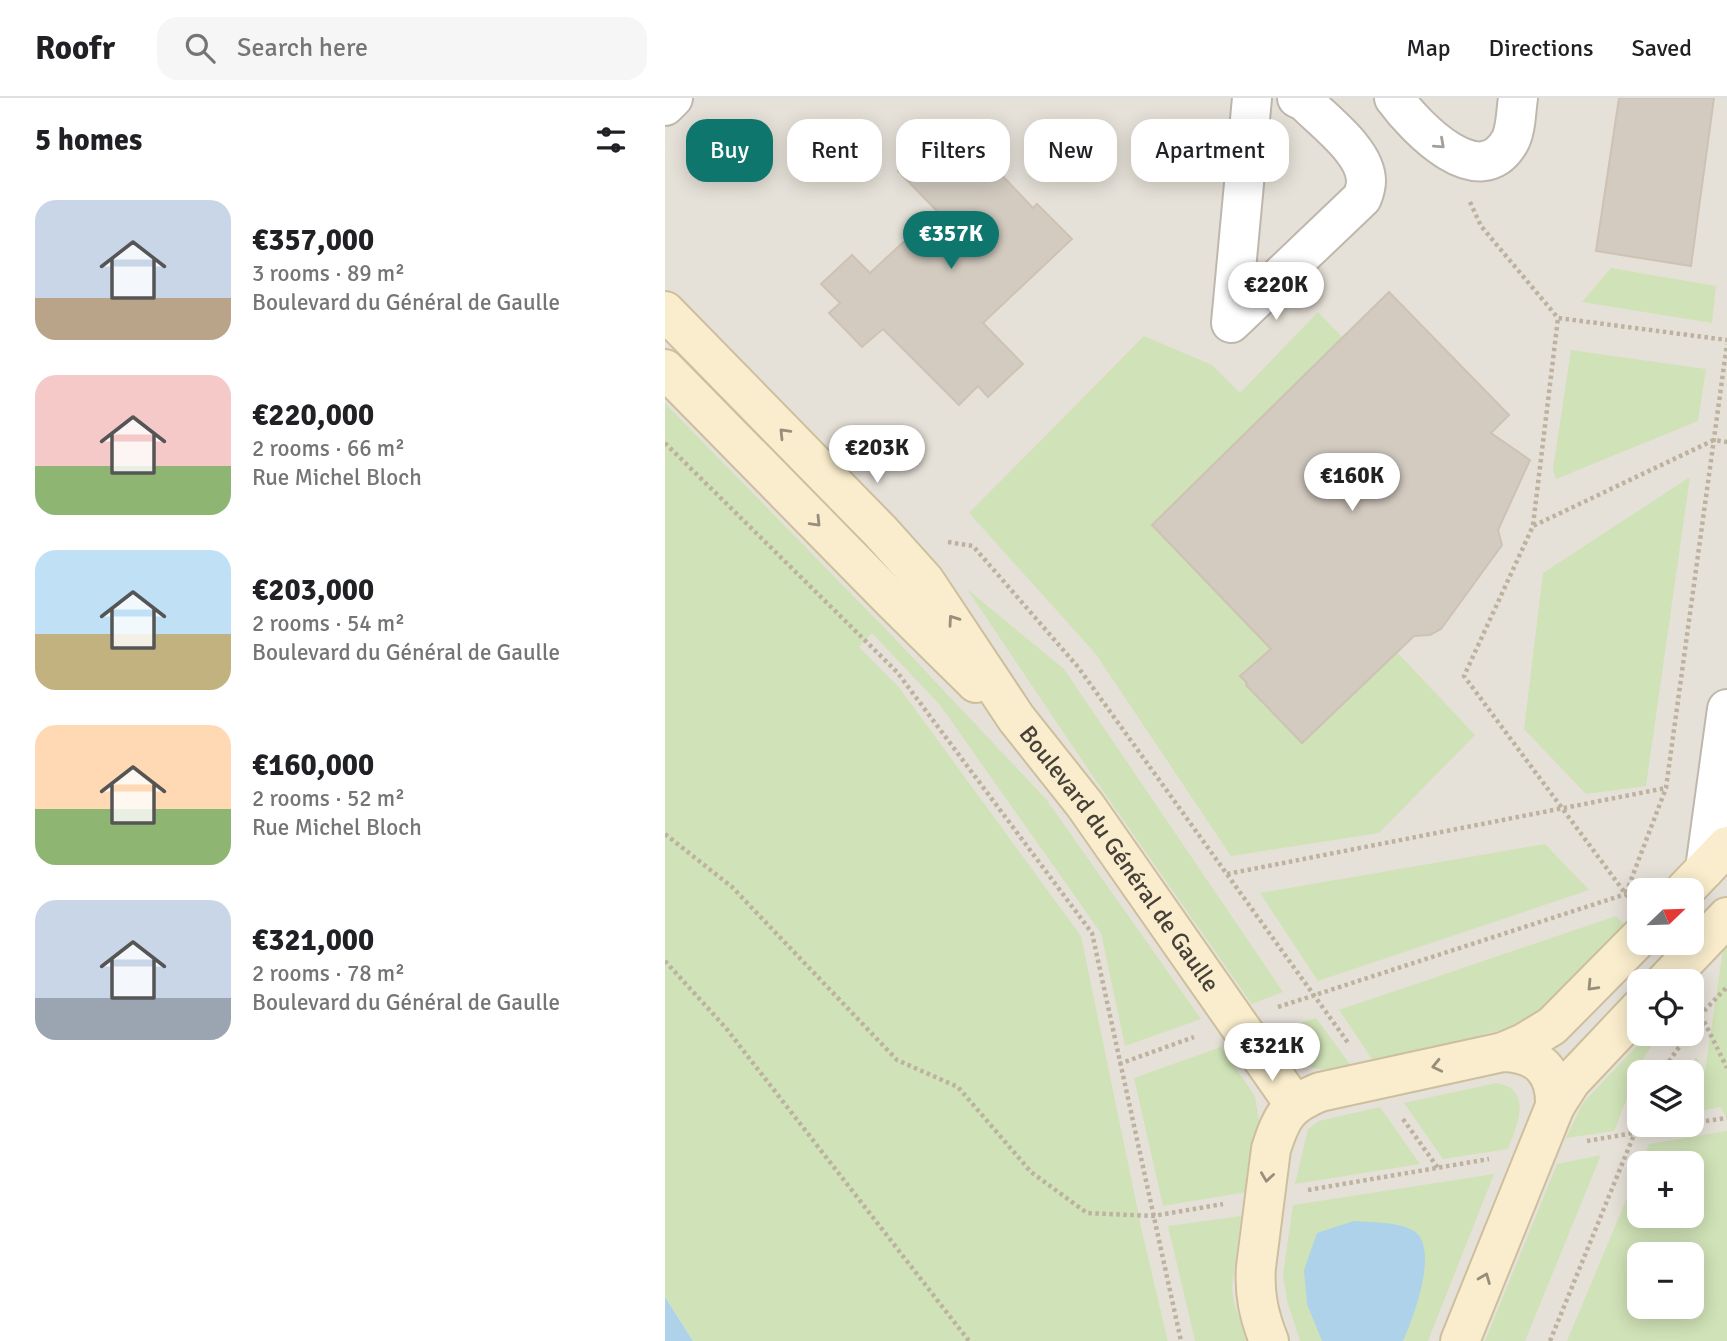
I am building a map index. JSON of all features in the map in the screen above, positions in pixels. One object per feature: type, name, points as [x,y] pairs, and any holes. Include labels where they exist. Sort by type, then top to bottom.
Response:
[{"type":"street","points":[[665,106],[673,98]]},
{"type":"street","points":[[1252,98],[1231,323],[1362,198],[1366,182],[1363,167],[1355,151],[1305,102],[1297,98]]},
{"type":"street","points":[[1394,98],[1446,150],[1463,160],[1485,161],[1498,158],[1512,139],[1518,98]]},
{"type":"street","name":"Boulevard du Général de Gaulle","points":[[665,311],[881,532],[925,581],[1016,719],[1085,805],[1294,1104]]},
{"type":"street","name":"Boulevard du Général de Gaulle","points":[[665,369],[931,639],[1016,719]]},
{"type":"street","points":[[1705,868],[1727,709]]},
{"type":"street","points":[[1677,969],[1727,917]]},
{"type":"street","points":[[1269,1341],[1257,1305],[1255,1286],[1271,1149],[1277,1131],[1294,1104],[1320,1092],[1503,1052],[1524,1043],[1552,1026],[1627,950]]},
{"type":"street","points":[[1459,1341],[1555,1106],[1571,1081],[1627,1022]]},
{"type":"street","points":[[1503,1052],[1528,1055],[1539,1062],[1552,1081],[1555,1106]]},
{"type":"path","points":[[1446,150],[1481,226],[1558,318],[1727,342],[1666,788],[1626,893]]},
{"type":"path","points":[[1558,318],[1533,526],[1464,676],[1626,893]]},
{"type":"path","points":[[1533,526],[1714,440],[1727,442]]},
{"type":"path","points":[[665,443],[897,671],[1093,933],[1119,1064],[1181,1341]]},
{"type":"path","points":[[947,542],[973,546],[1078,667],[1438,1168]]},
{"type":"path","points":[[1227,874],[1666,788]]},
{"type":"path","points":[[665,834],[732,887],[897,1060],[958,1087],[1031,1172],[1087,1213],[1153,1216],[1627,1134]]},
{"type":"path","points":[[1119,1064],[1236,1021],[1626,893]]},
{"type":"path","points":[[665,961],[725,1027],[969,1341]]},
{"type":"path","points":[[1704,1011],[1727,987]]},
{"type":"path","points":[[1704,1020],[1727,1068]]},
{"type":"path","points":[[1704,1121],[1727,1118]]},
{"type":"path","points":[[1550,1341],[1633,1137]]},
{"type":"shaded area","points":[[665,98],[1727,98],[1727,1341],[1168,1341],[1141,1226],[898,686],[858,647],[880,623],[665,403]]},
{"type":"green space","points":[[1611,268],[1716,286],[1712,323],[1582,302]]},
{"type":"green space","points":[[1318,312],[1343,338],[1153,525],[1271,649],[1246,685],[1302,743],[1397,652],[1475,735],[1379,833],[1231,856],[1095,653],[969,513],[1144,336],[1212,365],[1240,393]]},
{"type":"green space","points":[[1571,350],[1706,369],[1698,421],[1556,479],[1553,469]]},
{"type":"green space","points":[[665,403],[881,624],[1046,799],[1201,1019],[1125,1046],[1101,933],[940,705],[872,633],[859,647],[898,686],[1081,936],[1141,1226],[1168,1341],[693,1341],[665,1297]]},
{"type":"green space","points":[[1690,477],[1646,786],[1586,794],[1524,729],[1543,573]]},
{"type":"green space","points":[[967,589],[1064,669],[1283,992],[1252,1004],[1094,778]]},
{"type":"green space","points":[[1545,844],[1589,890],[1318,981],[1260,893]]},
{"type":"green space","points":[[1616,916],[1627,928],[1557,1006],[1525,1024],[1374,1062],[1339,1010]]},
{"type":"green space","points":[[1727,923],[1727,1118],[1720,1107],[1704,1110],[1705,1071]]},
{"type":"green space","points":[[1316,1018],[1352,1067],[1324,1070],[1306,1065],[1273,1031]]},
{"type":"green space","points":[[1637,1046],[1651,1046],[1643,1060],[1627,1060],[1627,1098],[1614,1131],[1566,1138],[1583,1103]]},
{"type":"green space","points":[[1221,1047],[1255,1096],[1259,1121],[1246,1192],[1163,1206],[1134,1078]]},
{"type":"green space","points":[[1496,1083],[1515,1092],[1519,1100],[1518,1119],[1508,1149],[1443,1159],[1404,1103]]},
{"type":"green space","points":[[1380,1107],[1420,1164],[1295,1184],[1308,1129],[1319,1121]]},
{"type":"green space","points":[[1727,1131],[1727,1341],[1567,1341],[1627,1198],[1627,1228],[1704,1228],[1704,1151],[1646,1151],[1649,1144],[1704,1137]]},
{"type":"green space","points":[[1601,1155],[1525,1341],[1485,1341],[1557,1164]]},
{"type":"green space","points":[[1494,1174],[1428,1341],[1300,1341],[1287,1301],[1283,1274],[1293,1205]]},
{"type":"green space","points":[[1241,1216],[1232,1288],[1234,1303],[1247,1341],[1195,1341],[1168,1226]]},
{"type":"water","points":[[1354,1221],[1400,1226],[1414,1231],[1421,1240],[1425,1252],[1422,1284],[1403,1341],[1322,1341],[1307,1304],[1304,1270],[1317,1233]]},
{"type":"water","points":[[665,1297],[693,1341],[665,1341]]},
{"type":"building","points":[[1619,98],[1714,98],[1691,266],[1596,251]]},
{"type":"building","points":[[909,182],[1008,182],[1033,208],[1037,204],[1072,239],[983,323],[1023,364],[988,397],[978,386],[959,405],[883,329],[862,347],[829,313],[840,303],[821,284],[852,255],[870,273],[937,211]]},
{"type":"building","points":[[1389,292],[1509,415],[1491,433],[1530,460],[1498,530],[1502,545],[1441,629],[1430,635],[1414,636],[1302,743],[1240,676],[1271,649],[1152,525]]}]
